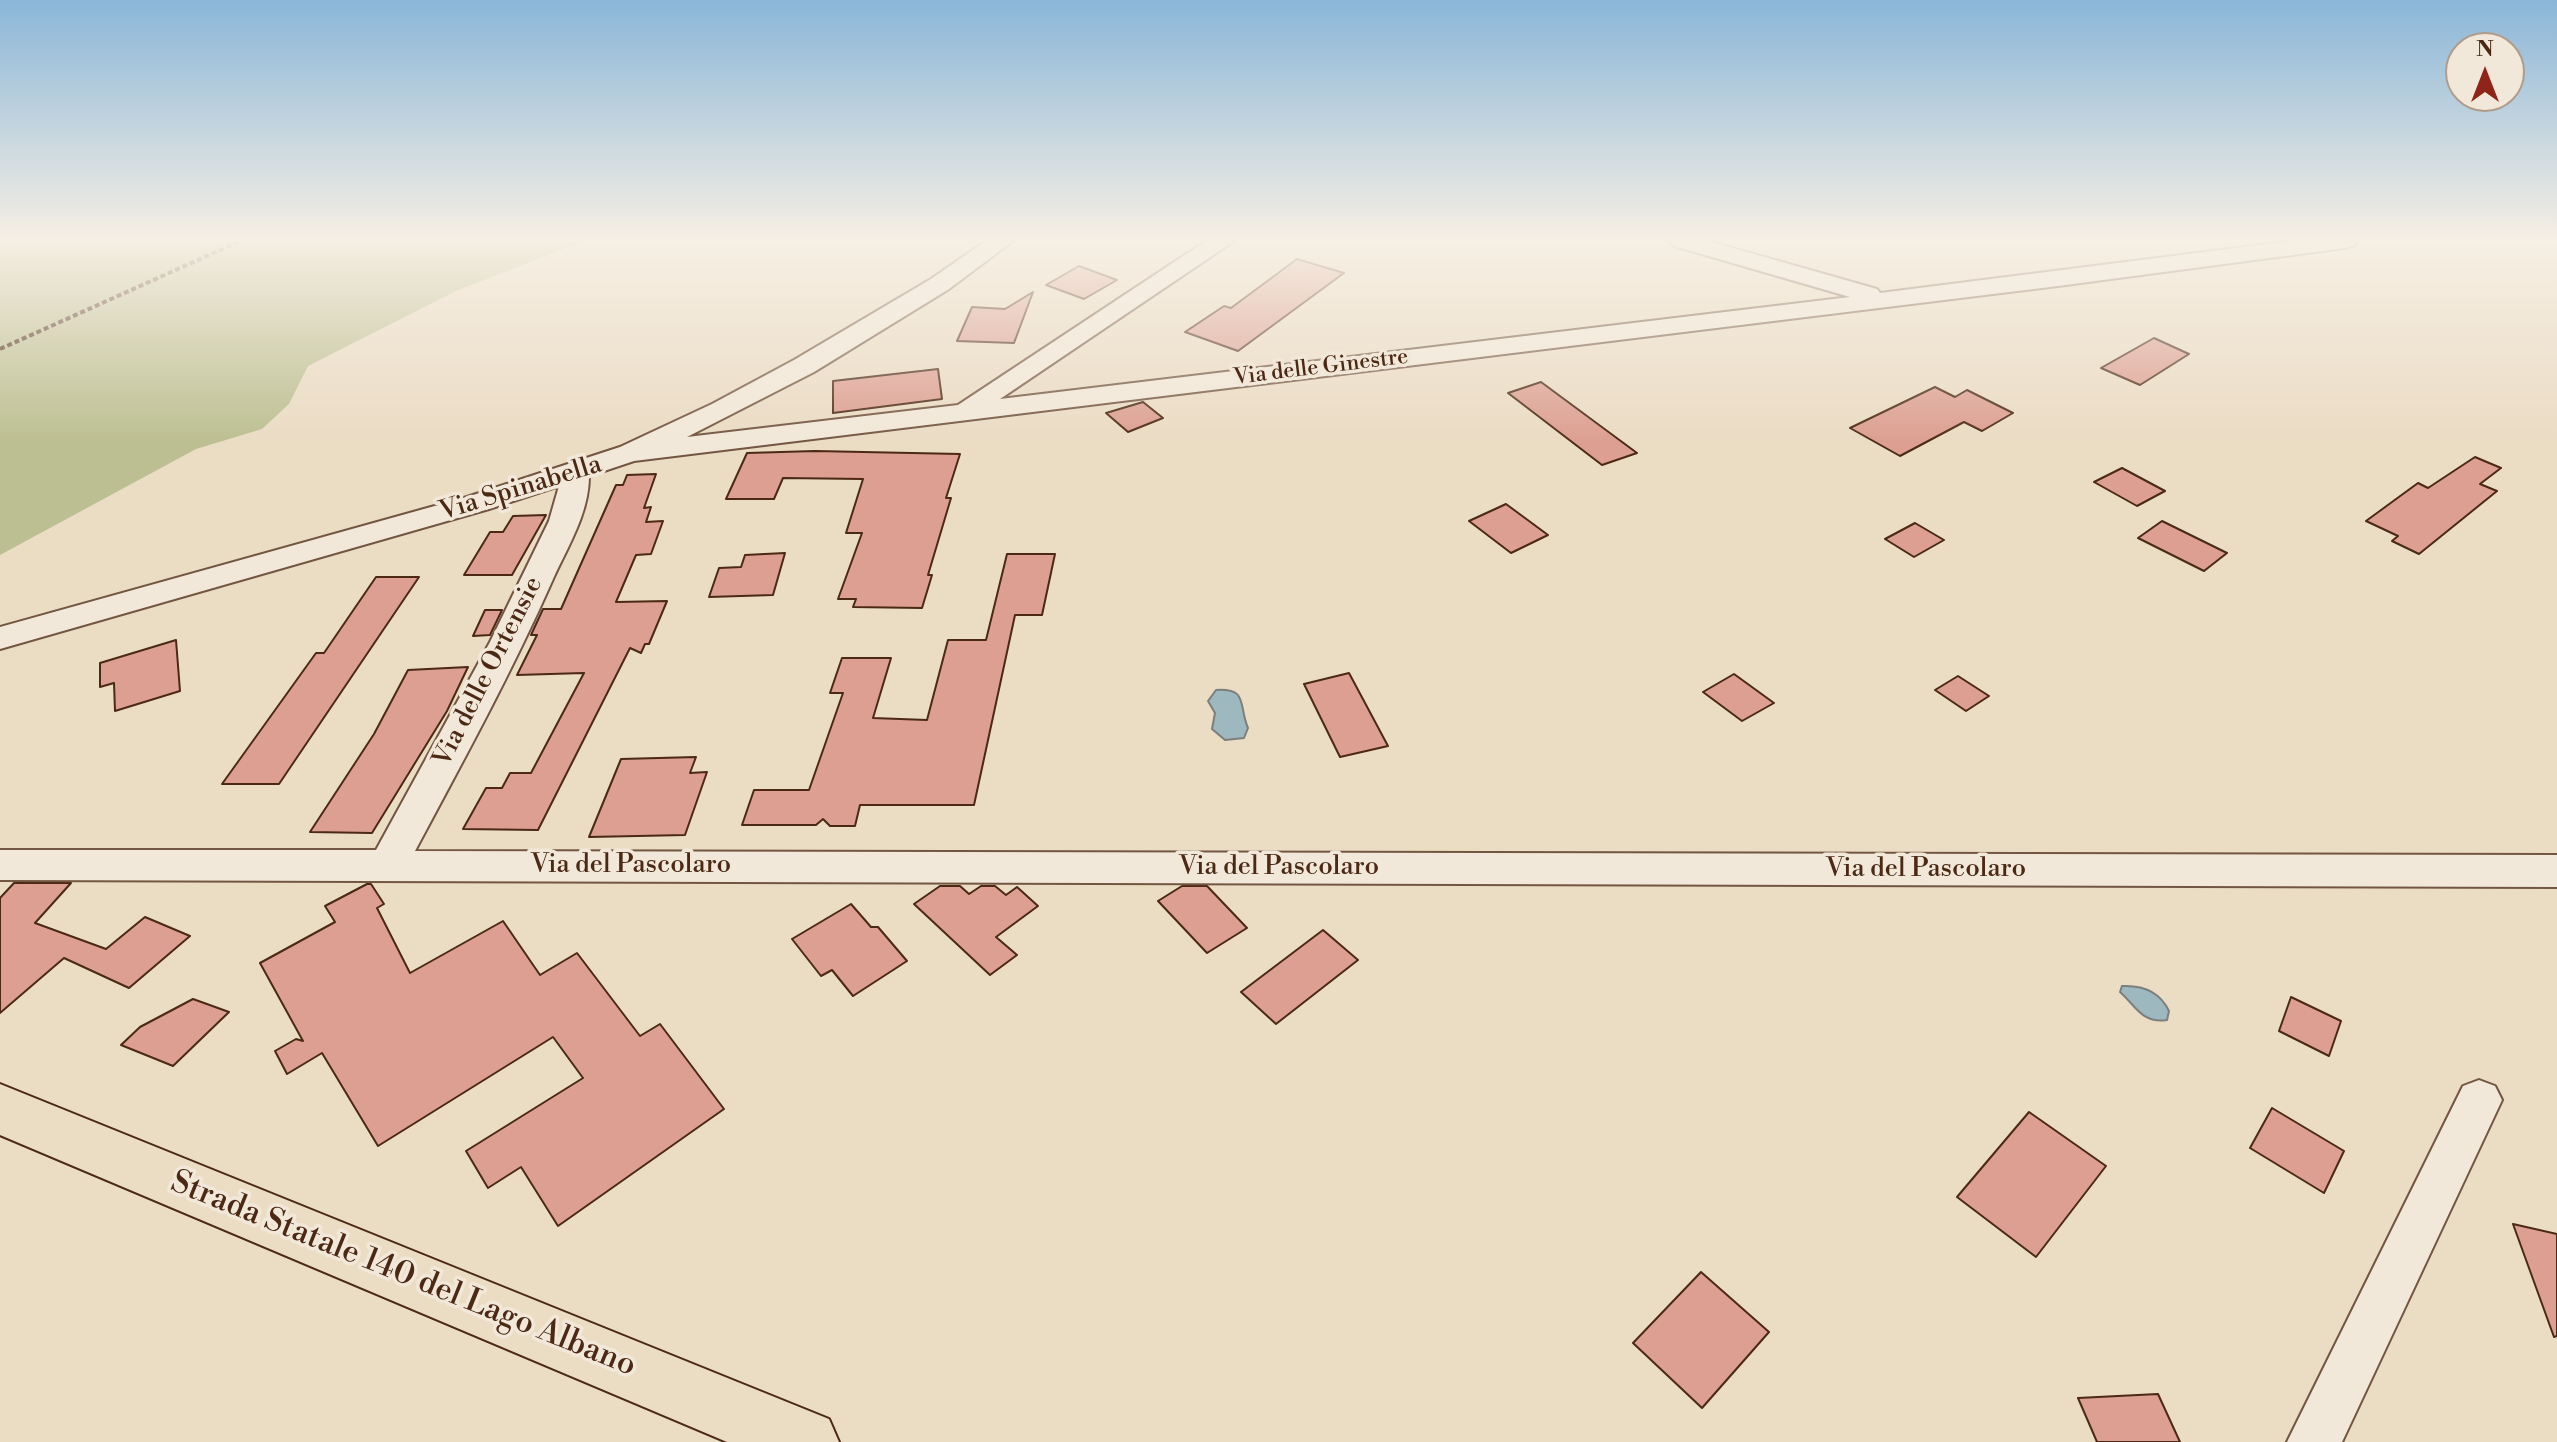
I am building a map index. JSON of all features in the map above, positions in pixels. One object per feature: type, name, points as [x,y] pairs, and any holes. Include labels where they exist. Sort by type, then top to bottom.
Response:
[{"type":"main road","name":"Strada Statale 140 del Lago Albano","points":[[0,1109],[806,1442]]},
{"type":"street","name":"Via Spinabella","points":[[0,638],[390,529],[630,453],[722,410],[804,366],[900,308]]},
{"type":"street","points":[[962,413],[1120,308]]},
{"type":"street","name":"Via delle Ginestre","points":[[630,453],[1810,308]]},
{"type":"street","name":"Via delle Ortensie","points":[[387,866],[483,690],[525,605],[569,507],[574,490],[574,473]]},
{"type":"street","name":"Via del Pascolaro","points":[[0,865],[2557,871]]},
{"type":"street","points":[[2314,1442],[2479,1100]]},
{"type":"path","points":[[0,349],[90,308]]},
{"type":"green space","points":[[0,308],[422,308],[308,366],[289,404],[262,429],[196,449],[0,555]]},
{"type":"water","points":[[1216,690],[1234,692],[1241,700],[1248,728],[1244,738],[1225,740],[1212,729],[1215,713],[1208,701]]},
{"type":"water","points":[[2122,986],[2144,988],[2156,994],[2169,1011],[2167,1020],[2145,1017],[2120,992]]},
{"type":"building","points":[[971,308],[1027,308],[1014,343],[957,341]]},
{"type":"building","points":[[1221,308],[1296,308],[1238,351],[1185,332]]},
{"type":"building","points":[[2154,338],[2189,354],[2140,385],[2101,368]]},
{"type":"building","points":[[938,369],[942,399],[833,413],[833,381]]},
{"type":"building","points":[[1541,382],[1637,453],[1602,465],[1508,393]]},
{"type":"building","points":[[1935,387],[1955,397],[1967,390],[2013,413],[1982,431],[1964,422],[1900,456],[1850,428]]},
{"type":"building","points":[[1143,402],[1163,418],[1128,432],[1106,413]]},
{"type":"building","points":[[747,453],[960,454],[946,498],[951,498],[928,575],[932,575],[922,608],[853,607],[856,599],[838,599],[862,533],[846,533],[863,479],[783,478],[774,499],[726,499]]},
{"type":"building","points":[[2475,457],[2501,468],[2480,484],[2497,491],[2419,554],[2392,541],[2398,536],[2366,521],[2418,483],[2428,488]]},
{"type":"building","points":[[2122,468],[2165,491],[2137,506],[2094,482]]},
{"type":"building","points":[[656,474],[644,508],[651,507],[646,522],[663,521],[651,554],[636,555],[616,602],[667,601],[649,644],[645,644],[641,653],[630,648],[538,830],[463,829],[486,788],[502,788],[510,773],[531,773],[584,673],[517,675],[537,635],[531,635],[543,609],[561,609],[616,485],[623,485],[627,475]]},
{"type":"building","points":[[1506,504],[1548,535],[1511,553],[1469,521]]},
{"type":"building","points":[[546,515],[512,575],[464,575],[490,532],[503,532],[513,516]]},
{"type":"building","points":[[2162,521],[2227,553],[2204,571],[2138,538]]},
{"type":"building","points":[[1915,523],[1944,540],[1914,557],[1885,539]]},
{"type":"building","points":[[785,553],[773,595],[709,597],[719,568],[741,567],[745,555]]},
{"type":"building","points":[[1007,554],[1055,554],[1042,615],[1015,615],[974,805],[860,805],[855,826],[830,826],[823,819],[816,825],[742,825],[754,790],[809,790],[843,693],[830,693],[842,658],[891,658],[873,718],[927,720],[948,640],[986,640]]},
{"type":"building","points":[[376,577],[419,577],[279,784],[222,784],[316,653],[324,653]]},
{"type":"building","points":[[485,610],[502,610],[490,635],[473,636]]},
{"type":"building","points":[[176,640],[180,691],[115,711],[114,683],[100,687],[100,663]]},
{"type":"building","points":[[468,667],[447,711],[372,833],[310,832],[374,734],[408,670]]},
{"type":"building","points":[[1349,673],[1388,746],[1340,757],[1304,684]]},
{"type":"building","points":[[1734,674],[1774,703],[1742,721],[1703,692]]},
{"type":"building","points":[[1958,676],[1989,696],[1966,711],[1935,690]]},
{"type":"building","points":[[696,757],[690,773],[707,772],[685,835],[589,837],[621,759]]},
{"type":"building","points":[[14,883],[71,883],[35,923],[106,949],[145,917],[190,936],[129,988],[64,958],[0,1013],[0,898]]},
{"type":"building","points":[[371,884],[384,904],[377,908],[410,973],[503,921],[540,975],[577,953],[640,1036],[660,1024],[724,1109],[558,1226],[521,1167],[488,1188],[466,1151],[583,1078],[553,1037],[378,1146],[322,1053],[287,1074],[275,1051],[296,1039],[303,1041],[260,963],[335,922],[325,906]]},
{"type":"building","points":[[940,886],[960,886],[969,894],[981,886],[995,886],[1006,895],[1017,887],[1038,906],[996,937],[1017,955],[990,975],[914,904]]},
{"type":"building","points":[[1182,886],[1207,886],[1247,928],[1207,953],[1158,901]]},
{"type":"building","points":[[851,904],[871,927],[878,927],[907,961],[853,996],[832,970],[821,976],[792,939]]},
{"type":"building","points":[[1323,930],[1358,960],[1276,1024],[1241,992]]},
{"type":"building","points":[[2291,997],[2341,1021],[2329,1056],[2279,1031]]},
{"type":"building","points":[[193,999],[229,1012],[173,1066],[121,1045],[140,1027]]},
{"type":"building","points":[[2272,1108],[2344,1151],[2324,1193],[2250,1148]]},
{"type":"building","points":[[2029,1112],[2106,1166],[2036,1257],[1957,1197]]},
{"type":"building","points":[[2513,1224],[2557,1234],[2557,1336],[2554,1337]]},
{"type":"building","points":[[1701,1272],[1769,1332],[1702,1408],[1633,1343]]},
{"type":"building","points":[[2158,1394],[2180,1442],[2097,1442],[2078,1398]]}]
